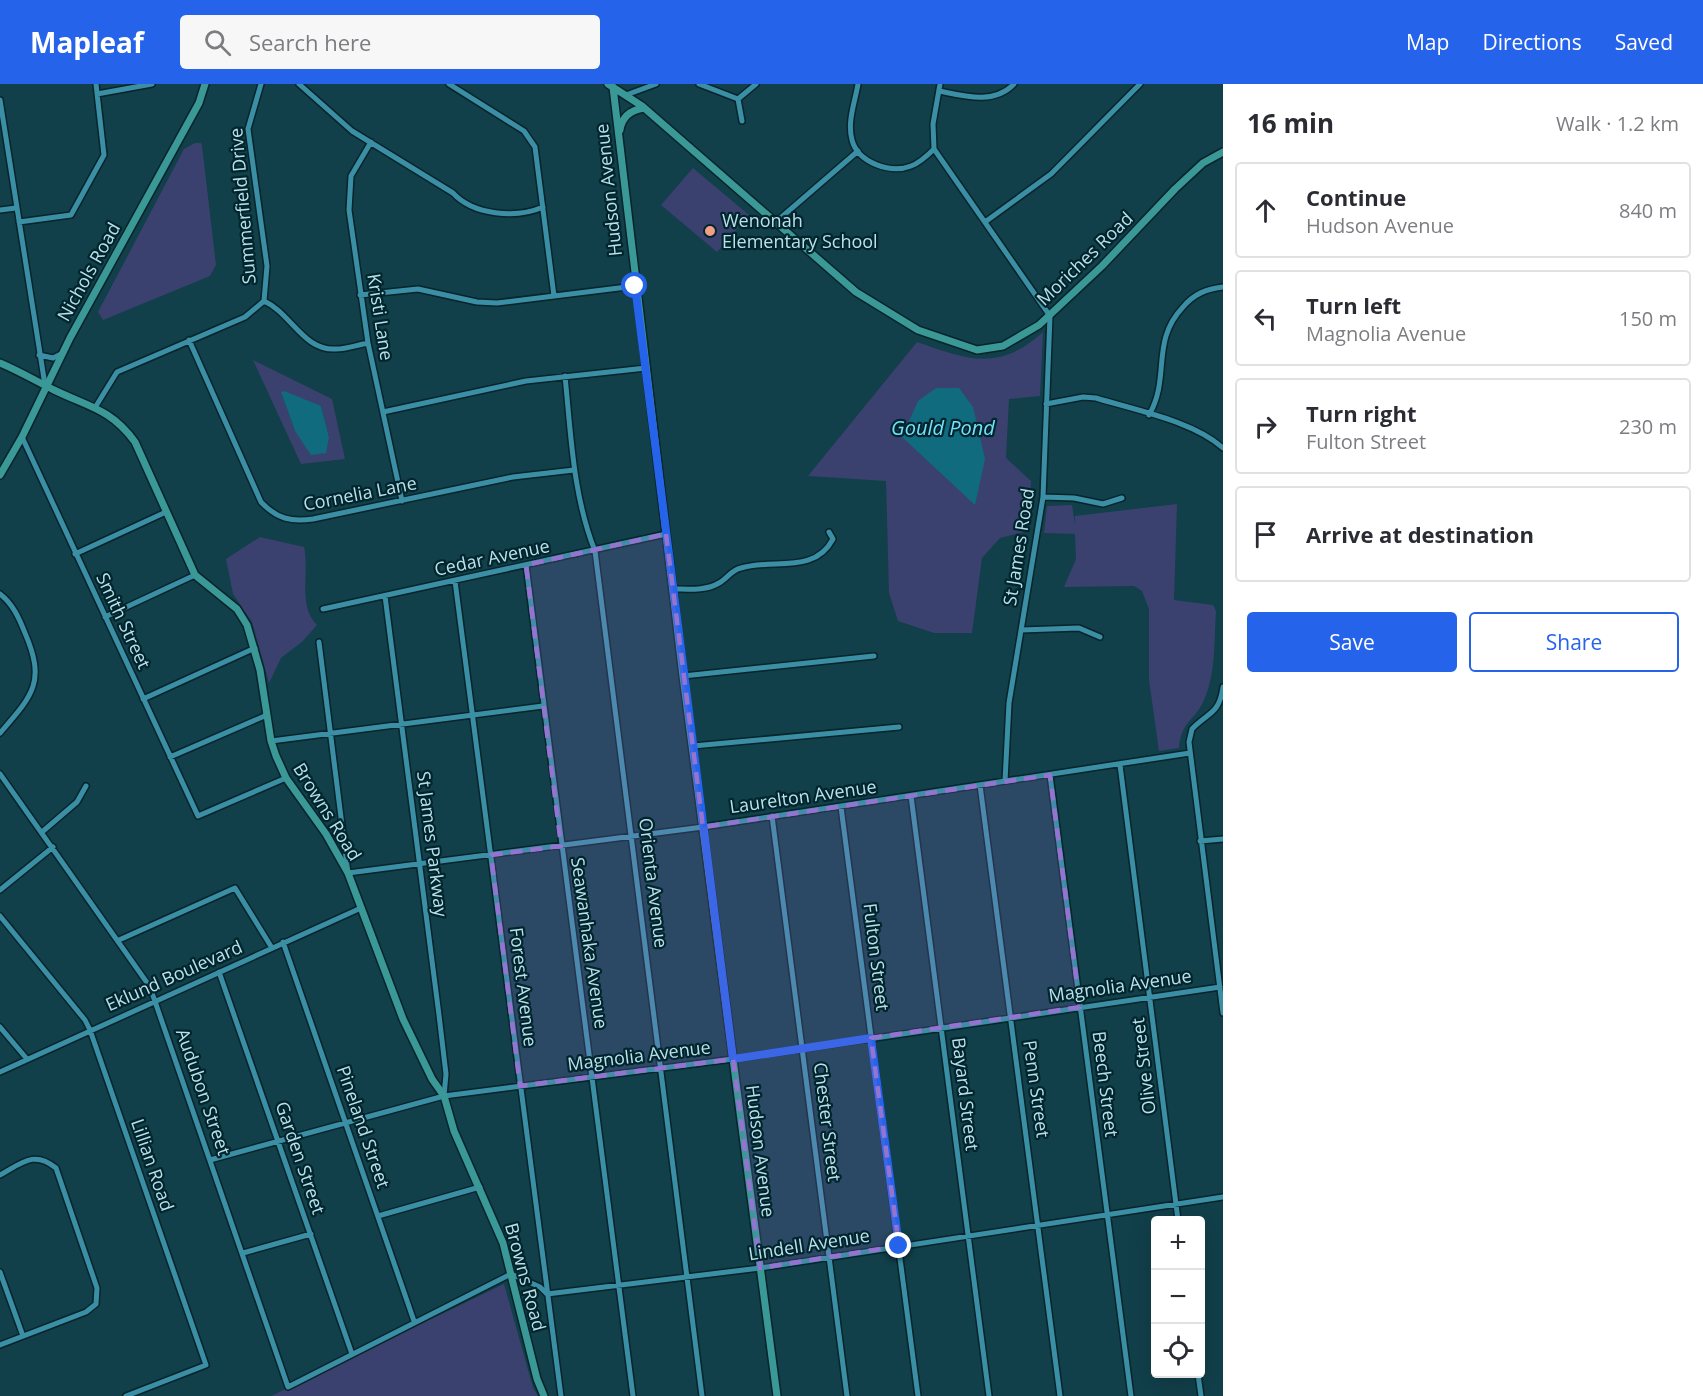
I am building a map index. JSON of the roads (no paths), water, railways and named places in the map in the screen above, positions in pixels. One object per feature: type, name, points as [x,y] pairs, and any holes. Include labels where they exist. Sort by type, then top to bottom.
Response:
[{"type":"street","points":[[19,222],[71,215],[81,201],[104,155],[96,84]]},
{"type":"street","points":[[97,94],[152,84]]},
{"type":"street","name":"Nichols Road","points":[[0,475],[22,437],[61,354],[199,103],[205,84]]},
{"type":"street","name":"Summerfield Drive","points":[[96,406],[117,372],[245,317],[264,301],[267,267],[248,129],[261,84]]},
{"type":"street","points":[[299,84],[352,131],[476,208],[497,213],[543,207]]},
{"type":"street","points":[[449,84],[530,137],[535,147],[554,296]]},
{"type":"street","points":[[626,95],[656,84]]},
{"type":"street","points":[[699,84],[738,99]]},
{"type":"street","points":[[738,99],[756,84]]},
{"type":"street","points":[[858,84],[850,129],[858,151],[870,162],[897,168],[911,166],[934,149]]},
{"type":"street","points":[[940,84],[933,124],[934,149],[1050,315]]},
{"type":"street","points":[[939,91],[991,97],[1003,93],[1014,84]]},
{"type":"street","points":[[985,222],[1051,174],[1140,84]]},
{"type":"street","name":"Moriches Road","points":[[610,86],[644,108],[777,221],[856,292],[918,330],[977,351],[1002,346],[1050,315],[1182,182],[1203,163],[1223,152]]},
{"type":"street","name":"Hudson Avenue","points":[[610,86],[619,141],[683,676],[777,1396]]},
{"type":"street","points":[[738,99],[742,121]]},
{"type":"street","points":[[0,100],[45,385]]},
{"type":"street","points":[[619,141],[621,121],[633,111],[644,108]]},
{"type":"street","name":"Kristi Lane","points":[[371,142],[351,176],[349,210],[368,343],[402,501]]},
{"type":"street","points":[[777,221],[800,198],[858,151]]},
{"type":"street","points":[[0,210],[16,208]]},
{"type":"street","points":[[360,295],[418,289],[477,302],[497,303],[635,286]]},
{"type":"street","points":[[1149,415],[1159,395],[1165,331],[1172,319],[1197,294],[1223,287]]},
{"type":"street","points":[[264,301],[276,307],[315,345],[334,349],[368,343]]},
{"type":"street","name":"St James Road","points":[[1005,781],[1009,703],[1043,497],[1050,315]]},
{"type":"street","name":"Cornelia Lane","points":[[189,340],[261,502],[270,512],[281,518],[297,522],[513,477],[574,470]]},
{"type":"street","points":[[39,355],[53,358],[61,354]]},
{"type":"street","name":"Browns Road","points":[[0,363],[96,406],[112,416],[135,442],[195,575],[237,609],[247,625],[255,648],[270,741],[286,778],[326,834],[348,873],[403,1019],[432,1079],[444,1096],[454,1131],[503,1244],[537,1379],[544,1396]]},
{"type":"street","points":[[383,412],[519,382],[646,368]]},
{"type":"street","name":"Orienta Avenue","points":[[565,376],[574,470],[582,516],[596,551],[662,1067],[685,1278],[702,1396]]},
{"type":"street","points":[[1046,404],[1083,397],[1096,398],[1204,434],[1223,448]]},
{"type":"street","name":"Smith Street","points":[[22,437],[198,816],[286,778]]},
{"type":"street","points":[[1043,497],[1074,498],[1103,504],[1122,498]]},
{"type":"street","points":[[75,554],[166,512]]},
{"type":"street","points":[[673,589],[708,588],[720,583],[739,568],[812,560],[828,548],[833,539],[830,531]]},
{"type":"street","name":"Cedar Avenue","points":[[323,609],[666,534]]},
{"type":"street","name":"Seawanhaka Avenue","points":[[526,565],[633,1396]]},
{"type":"street","points":[[105,617],[195,575]]},
{"type":"street","name":"Forest Avenue","points":[[455,581],[561,1396]]},
{"type":"street","points":[[0,594],[9,601],[21,623],[37,670],[30,694],[0,732]]},
{"type":"street","name":"St James Parkway","points":[[385,596],[446,1074],[444,1096]]},
{"type":"street","points":[[1022,630],[1079,628],[1100,637]]},
{"type":"street","points":[[319,642],[348,873]]},
{"type":"street","points":[[143,699],[255,648]]},
{"type":"street","points":[[683,676],[874,656]]},
{"type":"street","points":[[1223,687],[1220,703],[1212,715],[1192,729],[1190,753],[1223,1013]]},
{"type":"street","points":[[270,741],[543,706]]},
{"type":"street","points":[[170,757],[267,715]]},
{"type":"street","points":[[693,746],[899,727]]},
{"type":"street","name":"Laurelton Avenue","points":[[348,873],[703,827],[1190,753]]},
{"type":"street","name":"Olive Street","points":[[1120,765],[1177,1216]]},
{"type":"street","name":"Audubon Street","points":[[0,774],[150,987],[288,1386],[352,1354]]},
{"type":"street","name":"Beech Street","points":[[1050,775],[1131,1396]]},
{"type":"street","name":"Penn Street","points":[[980,785],[1060,1396]]},
{"type":"street","points":[[42,832],[77,802],[86,786]]},
{"type":"street","name":"Bayard Street","points":[[911,796],[989,1396]]},
{"type":"street","name":"Fulton Street","points":[[841,807],[918,1396]]},
{"type":"street","name":"Chester Street","points":[[772,816],[847,1396]]},
{"type":"street","points":[[1200,841],[1223,839]]},
{"type":"street","points":[[0,890],[53,847]]},
{"type":"street","points":[[119,940],[235,888],[272,948]]},
{"type":"street","name":"Eklund Boulevard","points":[[0,1072],[361,908]]},
{"type":"street","name":"Lillian Road","points":[[0,916],[85,1020],[90,1030],[206,1365],[126,1396]]},
{"type":"street","name":"Pineland Street","points":[[283,942],[414,1321]]},
{"type":"street","points":[[1215,957],[1223,957]]},
{"type":"street","name":"Garden Street","points":[[219,972],[352,1354]]},
{"type":"street","name":"Magnolia Avenue","points":[[210,1160],[444,1096],[733,1059],[1011,1016],[1220,987]]},
{"type":"street","points":[[0,1027],[27,1059]]},
{"type":"street","points":[[0,1175],[31,1158],[45,1159],[56,1168],[97,1288],[96,1304],[86,1312],[0,1345]]},
{"type":"street","points":[[378,1216],[480,1187]]},
{"type":"street","name":"Lindell Avenue","points":[[547,1294],[760,1268],[1223,1197]]},
{"type":"street","points":[[243,1253],[311,1234]]},
{"type":"street","points":[[0,1272],[22,1336]]},
{"type":"street","points":[[352,1354],[511,1274],[540,1287],[547,1294]]},
{"type":"street","points":[[1199,1378],[1201,1396]]},
{"type":"water","name":"Gould Pond","points":[[936,388],[959,388],[973,407],[985,459],[975,505],[902,437],[918,401]]},
{"type":"water","points":[[284,391],[321,406],[329,437],[326,453],[311,455],[295,431],[281,392]]},
{"type":"place","name":"Wenonah Elementary School","points":[[710,231]]}]
